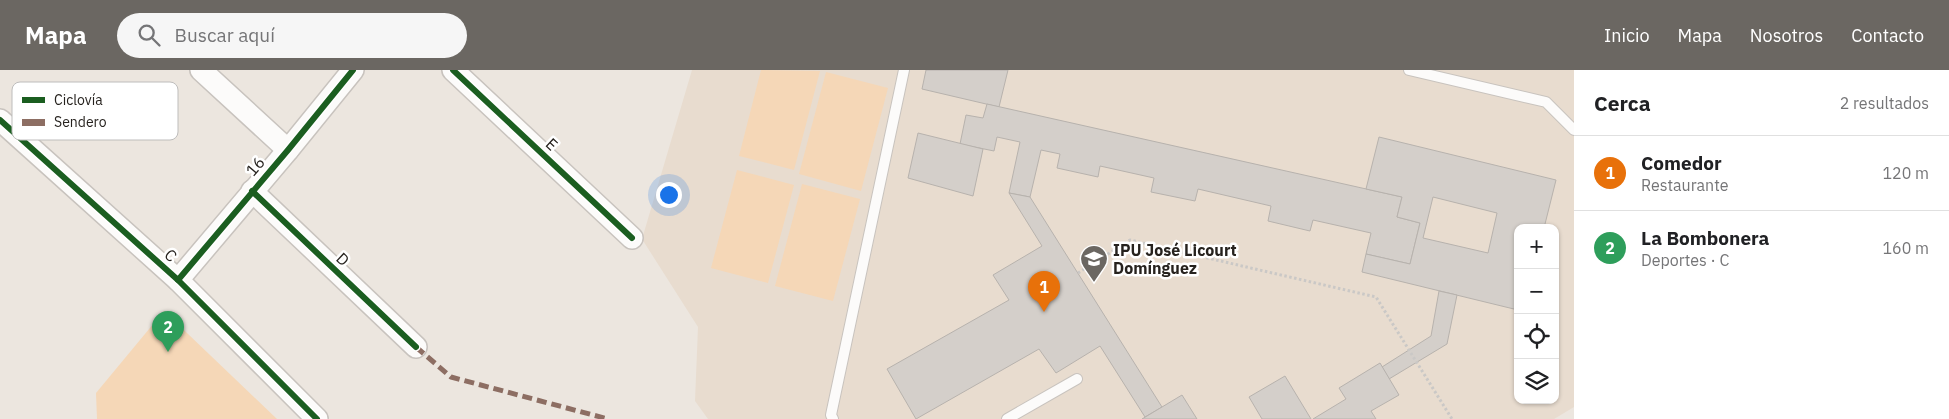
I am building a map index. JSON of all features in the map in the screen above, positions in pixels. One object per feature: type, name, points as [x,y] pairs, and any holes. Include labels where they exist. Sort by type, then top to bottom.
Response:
[{"type":"street","points":[[201,70],[288,150]]},
{"type":"street","name":"16","points":[[178,280],[353,70]]},
{"type":"street","name":"E","points":[[453,70],[632,238]]},
{"type":"street","name":"C","points":[[0,120],[12,131]]},
{"type":"street","name":"C","points":[[22,140],[178,280],[317,419]]},
{"type":"street","name":"D","points":[[252,191],[416,347]]},
{"type":"lane","points":[[833,419],[831,415],[904,70]]},
{"type":"lane","points":[[1410,70],[1546,102],[1574,130]]},
{"type":"lane","points":[[1007,419],[1077,379]]},
{"type":"path","points":[[1078,273],[1130,240],[1376,297],[1452,419]]},
{"type":"shaded area","name":"IPU José Licourt Domínguez","points":[[692,70],[1574,70],[1574,407],[1554,419],[708,419],[695,401],[698,327],[642,239]]},
{"type":"shaded area","points":[[761,70],[820,71],[794,170],[739,156]]},
{"type":"shaded area","points":[[826,72],[888,88],[861,191],[799,174]]},
{"type":"shaded area","points":[[737,170],[794,185],[768,283],[711,268]]},
{"type":"shaded area","points":[[802,184],[860,199],[833,301],[775,286]]},
{"type":"shaded area","points":[[164,311],[277,419],[97,419],[96,393]]},
{"type":"building","points":[[926,70],[1008,70],[999,107],[922,89]]},
{"type":"building","points":[[987,104],[1402,197],[1397,217],[1420,223],[1410,264],[1366,254],[1371,233],[1313,220],[1310,231],[1268,221],[1271,206],[1198,189],[1195,201],[1151,192],[1154,178],[1100,166],[1098,177],[1057,168],[1060,154],[1041,150],[1030,197],[1009,193],[1020,142],[997,137],[994,151],[960,144],[966,115],[983,118]]},
{"type":"building","points":[[918,133],[983,149],[973,196],[908,178]]},
{"type":"building","points":[[1379,137],[1556,180],[1545,224],[1514,224],[1514,309],[1362,272],[1366,254],[1410,264],[1420,223],[1397,217],[1402,197],[1366,189]],"holes":[[[1433,197],[1497,213],[1488,253],[1423,238]]]},
{"type":"building","points":[[1009,193],[1030,197],[1162,407],[1145,417],[1100,346],[1056,373],[1039,349],[916,419],[887,369],[1009,300],[993,275],[1042,246]]},
{"type":"building","points":[[1439,291],[1457,295],[1447,344],[1389,379],[1382,367],[1431,336]]},
{"type":"building","points":[[1380,363],[1399,395],[1371,411],[1376,419],[1313,419],[1346,399],[1339,388]]},
{"type":"building","points":[[1285,376],[1311,419],[1262,419],[1249,397]]},
{"type":"building","points":[[1182,395],[1197,419],[1142,419]]},
{"type":"marked path","points":[[416,347],[451,377],[608,419]]},
{"type":"cycle path","points":[[178,280],[353,70]]},
{"type":"cycle path","points":[[453,70],[632,238]]},
{"type":"cycle path","points":[[0,120],[12,131]]},
{"type":"cycle path","points":[[22,140],[178,280],[317,419]]},
{"type":"cycle path","points":[[252,191],[416,347]]},
{"type":"place","name":"IPU José Licourt Domínguez","points":[[1094,283]]},
{"type":"place","name":"Comedor","points":[[1044,312]]},
{"type":"place","name":"La Bombonera","points":[[168,352]]}]
